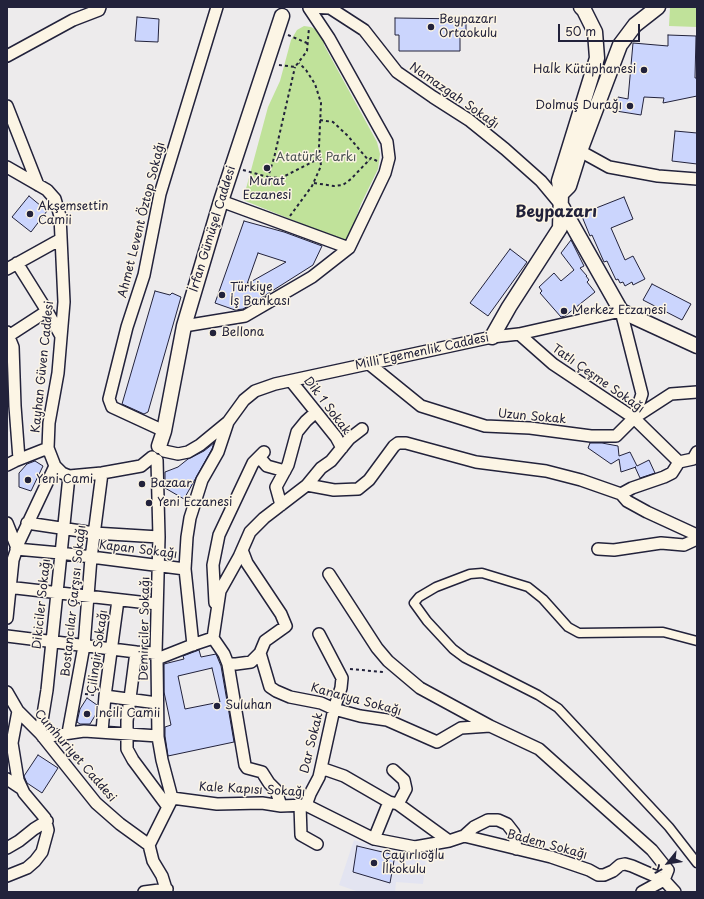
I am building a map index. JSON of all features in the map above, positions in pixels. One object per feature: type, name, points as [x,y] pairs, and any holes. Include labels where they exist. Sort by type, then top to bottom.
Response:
[{"type":"street","points":[[7,56],[73,20],[100,10],[100,7]]},
{"type":"street","name":"Ahmet Levent Öztop Sokağı","points":[[164,431],[112,407],[109,399],[126,326],[144,275],[160,194],[217,7]]},
{"type":"street","points":[[184,326],[245,316],[312,277],[348,248],[385,173],[389,158],[387,142],[329,38],[309,7]]},
{"type":"street","name":"Namazgah Sokağı","points":[[309,7],[330,8],[364,30],[397,72],[432,97],[469,120],[505,149],[561,199]]},
{"type":"street","points":[[492,337],[509,307],[560,228],[561,199],[559,181],[597,58],[595,32],[584,10],[580,7]]},
{"type":"street","points":[[561,199],[569,186],[580,151],[620,45],[635,25],[658,7]]},
{"type":"street","name":"İrfan Gümüşel Caddesi","points":[[158,453],[164,431],[184,326],[221,201],[284,10]]},
{"type":"street","points":[[7,106],[38,185]]},
{"type":"street","points":[[580,151],[609,167],[658,176],[697,179]]},
{"type":"street","name":"Kayhan Güven Caddesi","points":[[7,167],[47,190],[55,199],[60,216],[64,302],[58,373],[49,423],[48,448],[55,466]]},
{"type":"street","points":[[561,199],[621,311],[642,394],[634,418]]},
{"type":"street","points":[[221,201],[348,248]]},
{"type":"street","points":[[7,269],[61,239]]},
{"type":"street","points":[[17,263],[61,336]]},
{"type":"street","points":[[20,459],[11,408],[13,347],[8,335],[47,311]]},
{"type":"street","points":[[621,311],[697,346]]},
{"type":"street","name":"Milli Egemenlik Caddesi","points":[[158,453],[178,454],[188,452],[200,445],[229,420],[244,400],[255,391],[368,363],[492,337],[519,334],[621,311]]},
{"type":"street","name":"Tatlı Çeşme Sokağı","points":[[519,334],[553,364],[634,418],[679,462]]},
{"type":"street","name":"Uzun Sokak","points":[[368,363],[421,406],[485,426],[530,428],[591,436],[616,436],[634,418],[671,394],[697,392]]},
{"type":"street","name":"Dik 1 Sokak","points":[[291,381],[336,438],[342,448]]},
{"type":"street","points":[[281,505],[276,487],[288,465],[297,432],[316,412]]},
{"type":"street","points":[[193,645],[185,569],[186,537],[190,518],[202,480],[218,452],[229,420]]},
{"type":"street","points":[[281,806],[276,790],[269,783],[262,772],[247,768],[245,766],[228,664],[224,654],[213,638],[220,591],[250,532],[307,485],[321,468],[331,461],[362,429]]},
{"type":"street","points":[[307,485],[334,490],[358,489],[369,480],[394,446],[398,443],[406,443],[476,462],[546,471],[581,480],[621,494],[627,501],[646,512],[697,535]]},
{"type":"street","points":[[7,465],[48,448]]},
{"type":"street","points":[[7,618],[8,587],[16,548],[55,466],[62,473],[69,476],[102,472],[141,466],[158,453]]},
{"type":"street","name":"Demirciler Sokağı","points":[[158,453],[158,736],[170,802]]},
{"type":"street","points":[[216,618],[213,591],[213,565],[219,535],[253,463],[262,455],[267,466],[285,471]]},
{"type":"street","points":[[621,494],[632,488],[672,473],[679,462],[696,458]]},
{"type":"street","name":"Bostancılar Çarşısı Sokağı","points":[[68,733],[84,646],[91,558],[102,472]]},
{"type":"street","name":"Dikiciler Sokağı","points":[[41,735],[69,476]]},
{"type":"street","points":[[7,523],[16,548]]},
{"type":"street","points":[[27,523],[94,533],[159,537]]},
{"type":"street","points":[[598,549],[614,550],[661,544],[684,545],[697,539]]},
{"type":"street","name":"Kapan Sokağı","points":[[16,548],[185,569]]},
{"type":"street","points":[[228,664],[251,662],[260,652],[265,641],[286,626],[281,614],[247,562],[242,550]]},
{"type":"street","points":[[697,641],[663,632],[579,633],[568,626],[543,599],[528,587],[482,573],[470,574],[436,587],[419,597],[414,602],[427,621],[453,649],[465,658],[538,695],[558,708],[669,827],[697,863]]},
{"type":"street","points":[[329,574],[377,648],[388,661],[420,688],[490,726],[538,748],[652,850],[668,870],[664,880],[642,892]]},
{"type":"street","points":[[8,587],[157,604]]},
{"type":"street","name":"Çilingir Sokağı","points":[[102,732],[105,696],[118,600]]},
{"type":"street","name":"Dar Sokak","points":[[303,805],[319,777],[334,708],[341,688],[342,678],[319,634]]},
{"type":"street","points":[[7,636],[157,656],[213,638]]},
{"type":"street","points":[[136,652],[129,699],[126,734],[127,749],[133,760],[170,802],[149,845],[153,861],[162,876],[167,890],[144,892]]},
{"type":"street","name":"Kanarya Sokağı","points":[[260,652],[270,687],[290,697],[321,703],[360,716],[387,720],[437,742],[461,728],[490,726]]},
{"type":"street","name":"Cumhuriyet Caddesi","points":[[7,692],[18,711],[41,735],[96,803],[120,824],[149,845]]},
{"type":"street","points":[[105,696],[157,703]]},
{"type":"street","points":[[7,876],[27,868],[42,852],[48,830],[47,821],[24,793],[18,780],[12,743],[18,711]]},
{"type":"street","points":[[41,735],[84,731],[158,736]]},
{"type":"street","points":[[321,768],[344,776],[394,803],[449,841]]},
{"type":"street","points":[[374,839],[394,803],[406,789],[404,780],[392,770]]},
{"type":"street","points":[[7,779],[22,789]]},
{"type":"street","name":"Kale Kapısı Sokağı","points":[[170,802],[217,804],[262,803],[281,806],[303,805],[374,839],[415,847],[449,841],[464,836]]},
{"type":"street","points":[[303,805],[301,835],[317,844]]},
{"type":"street","points":[[464,836],[474,827],[488,820],[498,820],[507,824],[514,833],[516,849]]},
{"type":"street","points":[[7,848],[47,821]]},
{"type":"street","name":"Badem Sokağı","points":[[464,836],[483,840],[500,846],[551,857],[589,870],[598,875],[604,875],[613,871],[620,865],[625,864],[664,880]]},
{"type":"street","points":[[664,880],[675,892]]},
{"type":"path","points":[[268,177],[274,158],[295,67],[307,51],[308,29],[317,20]]},
{"type":"path","points":[[277,31],[307,43]]},
{"type":"path","points":[[267,63],[295,67]]},
{"type":"path","points":[[283,224],[314,183],[321,166],[319,147],[321,103],[315,84],[306,70],[298,63]]},
{"type":"path","points":[[320,120],[333,122],[348,136],[369,161]]},
{"type":"path","points":[[232,167],[268,177],[280,178],[320,158]]},
{"type":"path","points":[[314,183],[334,186],[343,185],[351,179],[371,158],[387,164]]},
{"type":"path","points":[[337,666],[364,671],[400,671]]},
{"type":"path","points":[[76,693],[105,696]]},
{"type":"shaded area","points":[[354,840],[402,855],[426,858],[423,884],[396,882],[395,892],[359,892],[339,885]]},
{"type":"green space","points":[[670,7],[697,7],[697,27],[669,26]]},
{"type":"green space","name":"Atatürk Parkı","points":[[304,26],[317,30],[324,41],[324,45],[377,142],[380,154],[378,169],[361,204],[347,242],[243,200],[268,107],[280,81],[291,40],[297,30]]},
{"type":"building","points":[[137,17],[159,19],[158,42],[135,41]]},
{"type":"building","name":"Beypazarı Ortaokulu","points":[[395,18],[466,19],[466,36],[460,36],[460,51],[399,51],[399,35],[395,35]]},
{"type":"building","points":[[668,35],[696,36],[695,78],[697,78],[697,96],[663,103],[664,98],[644,97],[641,115],[616,111],[618,97],[628,99],[633,43],[668,46]]},
{"type":"building","points":[[675,131],[697,133],[697,164],[672,161]]},
{"type":"building","name":"Akşemsettin Camii","points":[[29,196],[47,211],[31,232],[12,217]]},
{"type":"building","points":[[624,197],[633,219],[611,228],[625,260],[633,256],[645,279],[633,285],[632,282],[625,286],[623,282],[620,283],[618,279],[616,280],[607,261],[604,262],[592,235],[590,236],[581,214]]},
{"type":"building","points":[[244,221],[284,232],[322,246],[313,265],[243,309],[235,310],[215,303]],"holes":[[[258,253],[286,262],[247,284]]]},
{"type":"building","points":[[571,240],[584,266],[580,268],[587,276],[589,280],[587,282],[595,292],[565,316],[561,317],[540,293],[542,291],[539,287],[554,273],[561,281],[574,270],[561,253]]},
{"type":"building","points":[[510,249],[527,262],[488,316],[470,303]]},
{"type":"building","points":[[652,284],[691,304],[682,320],[643,300]]},
{"type":"building","points":[[155,291],[170,295],[172,293],[181,297],[148,412],[144,414],[122,404]]},
{"type":"building","points":[[214,443],[184,499],[165,488],[165,472],[178,467]]},
{"type":"building","points":[[590,443],[602,443],[618,446],[619,456],[630,452],[637,466],[649,460],[655,473],[640,478],[635,467],[621,472],[619,459],[611,464],[588,448]]},
{"type":"building","name":"Yeni Cami","points":[[35,461],[43,466],[31,491],[19,487],[19,473],[27,464]]},
{"type":"building","name":"Suluhan","points":[[199,650],[201,657],[216,654],[221,666],[234,742],[168,756],[165,727],[171,725],[164,692],[164,664],[184,659],[183,656]],"holes":[[[212,668],[220,702],[185,709],[178,676]]]},
{"type":"building","name":"İncili Camii","points":[[87,698],[97,705],[96,714],[90,724],[80,724],[77,722],[80,709]]},
{"type":"building","points":[[38,755],[58,768],[42,793],[27,783],[24,776]]},
{"type":"building","name":"Çayırlıoğlu İlkokulu","points":[[357,846],[395,855],[390,883],[353,872]]},
{"type":"place","name":"Beypazarı Ortaokulu","points":[[431,27]]},
{"type":"place","name":"Halk Kütüphanesi","points":[[644,70]]},
{"type":"place","name":"Dolmuş Durağı","points":[[630,106]]},
{"type":"place","name":"Murat Eczanesi","points":[[267,168]]},
{"type":"place","name":"Akşemsettin Camii","points":[[30,214]]},
{"type":"place","name":"Türkiye İş Bankası","points":[[222,295]]},
{"type":"place","name":"Merkez Eczanesi","points":[[564,311]]},
{"type":"place","name":"Bellona","points":[[213,333]]},
{"type":"place","name":"Yeni Cami","points":[[28,480]]},
{"type":"place","name":"Bazaar","points":[[142,484]]},
{"type":"place","name":"Yeni Eczanesi","points":[[149,503]]},
{"type":"place","name":"Suluhan","points":[[217,706]]},
{"type":"place","name":"İncili Camii","points":[[87,714]]},
{"type":"place","name":"Çayırlıoğlu İlkokulu","points":[[374,863]]},
{"type":"district","name":"Beypazarı","points":[[556,213]]}]
